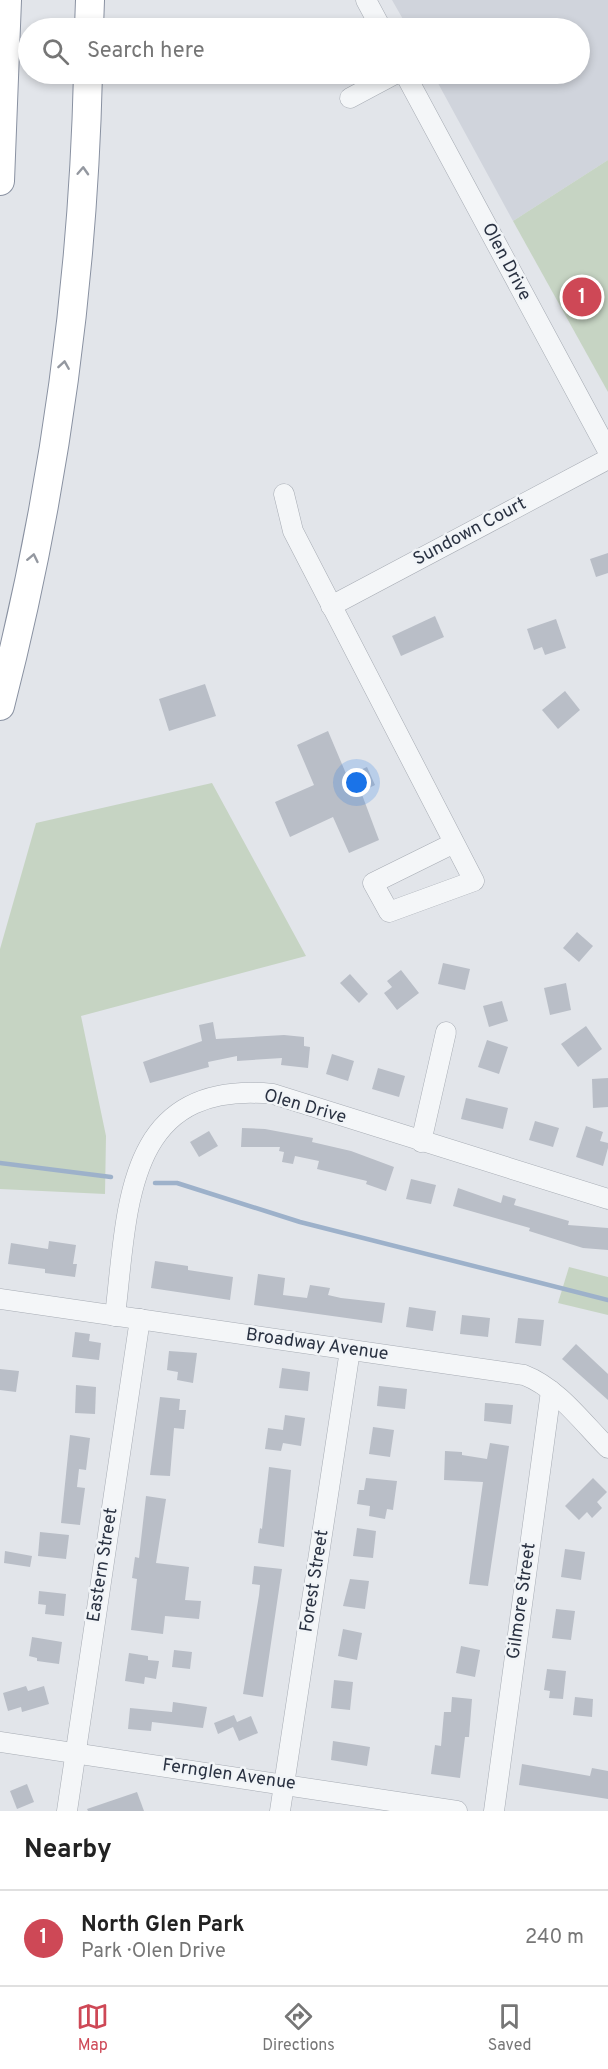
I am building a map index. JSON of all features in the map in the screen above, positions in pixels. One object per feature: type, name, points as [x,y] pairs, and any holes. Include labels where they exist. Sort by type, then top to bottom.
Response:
[{"type":"highway","points":[[0,181],[7,0]]},
{"type":"highway","points":[[89,18],[90,0]]},
{"type":"highway","points":[[0,706],[39,529],[72,316],[81,212],[87,84]]},
{"type":"street","points":[[366,0],[376,18]]},
{"type":"street","points":[[350,98],[376,84]]},
{"type":"street","name":"Olen Drive","points":[[410,84],[608,451]]},
{"type":"street","name":"Sundown Court","points":[[331,606],[608,459]]},
{"type":"street","points":[[284,494],[293,531],[474,881],[389,912],[373,883],[454,843]]},
{"type":"street","points":[[421,1142],[446,1032]]},
{"type":"street","name":"Olen Drive","points":[[115,1316],[126,1225],[138,1165],[150,1140],[171,1119],[185,1110],[224,1095],[252,1092],[273,1095],[608,1199]]},
{"type":"street","name":"Broadway Avenue","points":[[0,1299],[524,1375],[539,1381],[551,1391],[608,1448]]},
{"type":"street","name":"Eastern Street","points":[[67,1811],[140,1319]]},
{"type":"street","name":"Forest Street","points":[[280,1811],[350,1350]]},
{"type":"street","name":"Gilmore Street","points":[[494,1811],[551,1391]]},
{"type":"street","name":"Fernglen Avenue","points":[[0,1742],[284,1783],[457,1811]]},
{"type":"shaded area","points":[[392,0],[608,0],[608,160],[513,221],[438,84],[590,84],[590,18],[402,18]]},
{"type":"green space","points":[[608,160],[608,392],[513,221]]},
{"type":"green space","points":[[212,783],[306,956],[81,1016],[106,1136],[105,1194],[0,1189],[0,949],[36,823]]},
{"type":"green space","points":[[569,1267],[608,1277],[608,1315],[558,1303]]},
{"type":"building","points":[[608,553],[608,573],[596,577],[590,559]]},
{"type":"building","points":[[435,616],[444,637],[401,656],[392,636]]},
{"type":"building","points":[[556,619],[566,648],[545,655],[542,647],[534,650],[527,629]]},
{"type":"building","points":[[205,684],[216,716],[169,731],[159,699]]},
{"type":"building","points":[[565,691],[580,710],[558,729],[542,710]]},
{"type":"building","points":[[328,731],[347,776],[367,767],[375,785],[361,792],[379,840],[349,853],[333,817],[290,837],[275,802],[314,785],[297,745]]},
{"type":"building","points":[[577,932],[593,946],[579,962],[563,948]]},
{"type":"building","points":[[443,963],[470,969],[465,990],[438,984]]},
{"type":"building","points":[[401,970],[419,993],[397,1010],[384,993],[392,987],[387,981]]},
{"type":"building","points":[[350,974],[368,994],[359,1003],[340,983]]},
{"type":"building","points":[[566,983],[571,1010],[550,1015],[544,988]]},
{"type":"building","points":[[502,1001],[508,1021],[489,1027],[483,1006]]},
{"type":"building","points":[[213,1022],[216,1039],[284,1035],[304,1037],[304,1046],[310,1047],[308,1068],[281,1065],[282,1058],[237,1061],[237,1056],[208,1062],[209,1067],[150,1083],[143,1062],[202,1041],[199,1025]]},
{"type":"building","points":[[586,1026],[602,1049],[578,1067],[561,1044]]},
{"type":"building","points":[[487,1040],[508,1047],[499,1074],[478,1067]]},
{"type":"building","points":[[332,1054],[354,1061],[348,1081],[326,1074]]},
{"type":"building","points":[[378,1068],[405,1076],[399,1097],[372,1089]]},
{"type":"building","points":[[608,1078],[608,1107],[593,1108],[592,1079]]},
{"type":"building","points":[[466,1098],[508,1108],[503,1129],[461,1119]]},
{"type":"building","points":[[535,1121],[559,1128],[553,1147],[529,1140]]},
{"type":"building","points":[[586,1126],[603,1132],[600,1141],[608,1143],[603,1166],[576,1157]]},
{"type":"building","points":[[242,1128],[265,1129],[313,1138],[312,1142],[351,1151],[394,1167],[386,1191],[366,1184],[367,1181],[317,1169],[319,1161],[295,1156],[293,1164],[282,1162],[284,1152],[279,1151],[280,1147],[241,1147]]},
{"type":"building","points":[[209,1131],[218,1146],[199,1157],[190,1142]]},
{"type":"building","points":[[411,1179],[436,1185],[431,1204],[406,1199]]},
{"type":"building","points":[[458,1188],[501,1203],[503,1195],[516,1199],[514,1205],[569,1221],[568,1225],[608,1228],[608,1250],[583,1248],[529,1231],[530,1228],[453,1206]]},
{"type":"building","points":[[49,1241],[76,1245],[73,1264],[77,1264],[75,1277],[45,1273],[45,1269],[8,1264],[11,1243],[48,1249]]},
{"type":"building","points":[[155,1261],[188,1266],[188,1270],[233,1277],[230,1300],[151,1288]]},
{"type":"building","points":[[258,1274],[285,1278],[283,1295],[307,1298],[310,1285],[330,1288],[328,1295],[385,1303],[382,1323],[254,1305]]},
{"type":"building","points":[[409,1307],[436,1311],[433,1331],[406,1327]]},
{"type":"building","points":[[462,1315],[490,1318],[488,1337],[460,1334]]},
{"type":"building","points":[[518,1318],[544,1320],[541,1346],[515,1343]]},
{"type":"building","points":[[75,1332],[90,1334],[89,1341],[101,1343],[99,1360],[72,1357]]},
{"type":"building","points":[[576,1344],[608,1374],[608,1400],[562,1359]]},
{"type":"building","points":[[169,1351],[197,1353],[193,1383],[177,1380],[178,1372],[167,1370]]},
{"type":"building","points":[[282,1368],[310,1372],[308,1391],[279,1388]]},
{"type":"building","points":[[0,1369],[19,1371],[16,1392],[0,1390]]},
{"type":"building","points":[[76,1385],[96,1387],[95,1414],[75,1413]]},
{"type":"building","points":[[379,1386],[407,1389],[405,1409],[377,1406]]},
{"type":"building","points":[[160,1397],[180,1399],[179,1410],[186,1410],[184,1429],[174,1428],[170,1476],[150,1475]]},
{"type":"building","points":[[485,1403],[513,1405],[511,1424],[484,1421]]},
{"type":"building","points":[[285,1415],[305,1418],[301,1446],[283,1443],[281,1451],[265,1449],[268,1428],[283,1430]]},
{"type":"building","points":[[373,1427],[394,1430],[390,1457],[369,1454]]},
{"type":"building","points":[[70,1435],[90,1438],[86,1470],[79,1469],[77,1487],[85,1488],[80,1525],[61,1523]]},
{"type":"building","points":[[490,1443],[509,1446],[488,1586],[469,1584],[483,1482],[444,1480],[445,1451],[462,1452],[462,1455],[487,1459]]},
{"type":"building","points":[[269,1467],[291,1470],[284,1547],[258,1543],[260,1528],[262,1529]]},
{"type":"building","points":[[366,1478],[397,1481],[393,1510],[387,1509],[385,1519],[369,1516],[370,1506],[357,1504],[359,1490],[364,1490]]},
{"type":"building","points":[[593,1478],[607,1492],[597,1502],[602,1508],[592,1518],[587,1512],[579,1520],[565,1506]]},
{"type":"building","points":[[146,1496],[166,1499],[156,1563],[189,1567],[185,1600],[201,1601],[199,1619],[165,1616],[163,1634],[131,1630],[137,1579],[132,1578],[135,1557],[139,1558]]},
{"type":"building","points":[[357,1528],[376,1531],[373,1558],[353,1556]]},
{"type":"building","points":[[40,1532],[69,1535],[66,1559],[38,1556]]},
{"type":"building","points":[[565,1549],[585,1552],[581,1580],[561,1577]]},
{"type":"building","points":[[5,1551],[32,1556],[30,1567],[4,1563]]},
{"type":"building","points":[[254,1566],[282,1569],[263,1697],[243,1694],[260,1585],[252,1584]]},
{"type":"building","points":[[350,1579],[369,1581],[365,1609],[343,1606]]},
{"type":"building","points":[[39,1591],[66,1594],[64,1616],[45,1614],[46,1605],[38,1604]]},
{"type":"building","points":[[556,1609],[575,1611],[571,1640],[552,1638]]},
{"type":"building","points":[[343,1629],[362,1633],[357,1660],[338,1656]]},
{"type":"building","points":[[32,1637],[62,1642],[59,1664],[37,1661],[37,1658],[29,1656]]},
{"type":"building","points":[[461,1646],[480,1650],[475,1677],[456,1673]]},
{"type":"building","points":[[174,1650],[192,1652],[190,1669],[172,1667]]},
{"type":"building","points":[[129,1653],[148,1656],[148,1660],[159,1661],[156,1679],[145,1677],[144,1684],[125,1681]]},
{"type":"building","points":[[547,1669],[566,1671],[563,1699],[549,1698],[550,1691],[544,1690]]},
{"type":"building","points":[[334,1680],[353,1682],[350,1710],[331,1708]]},
{"type":"building","points":[[26,1686],[28,1691],[44,1686],[49,1704],[22,1712],[21,1707],[8,1711],[3,1693]]},
{"type":"building","points":[[452,1697],[472,1699],[469,1737],[465,1737],[460,1778],[431,1774],[435,1745],[441,1746],[444,1712],[451,1712]]},
{"type":"building","points":[[575,1697],[593,1699],[592,1717],[573,1715]]},
{"type":"building","points":[[173,1702],[207,1707],[203,1728],[152,1722],[151,1731],[128,1729],[130,1708],[172,1712]]},
{"type":"building","points":[[234,1715],[237,1722],[251,1716],[258,1733],[239,1741],[233,1727],[218,1734],[214,1723]]},
{"type":"building","points":[[333,1741],[370,1747],[367,1766],[331,1760]]},
{"type":"building","points":[[522,1764],[590,1776],[592,1768],[608,1771],[608,1799],[519,1785]]},
{"type":"building","points":[[27,1784],[34,1802],[17,1809],[10,1791]]},
{"type":"building","points":[[137,1792],[144,1811],[88,1811],[87,1809]]},
{"type":"waterway","points":[[0,1163],[111,1177]]},
{"type":"waterway","points":[[155,1183],[177,1183],[300,1222],[608,1300]]},
{"type":"place","name":"North Glen Park","points":[[582,297]]}]
